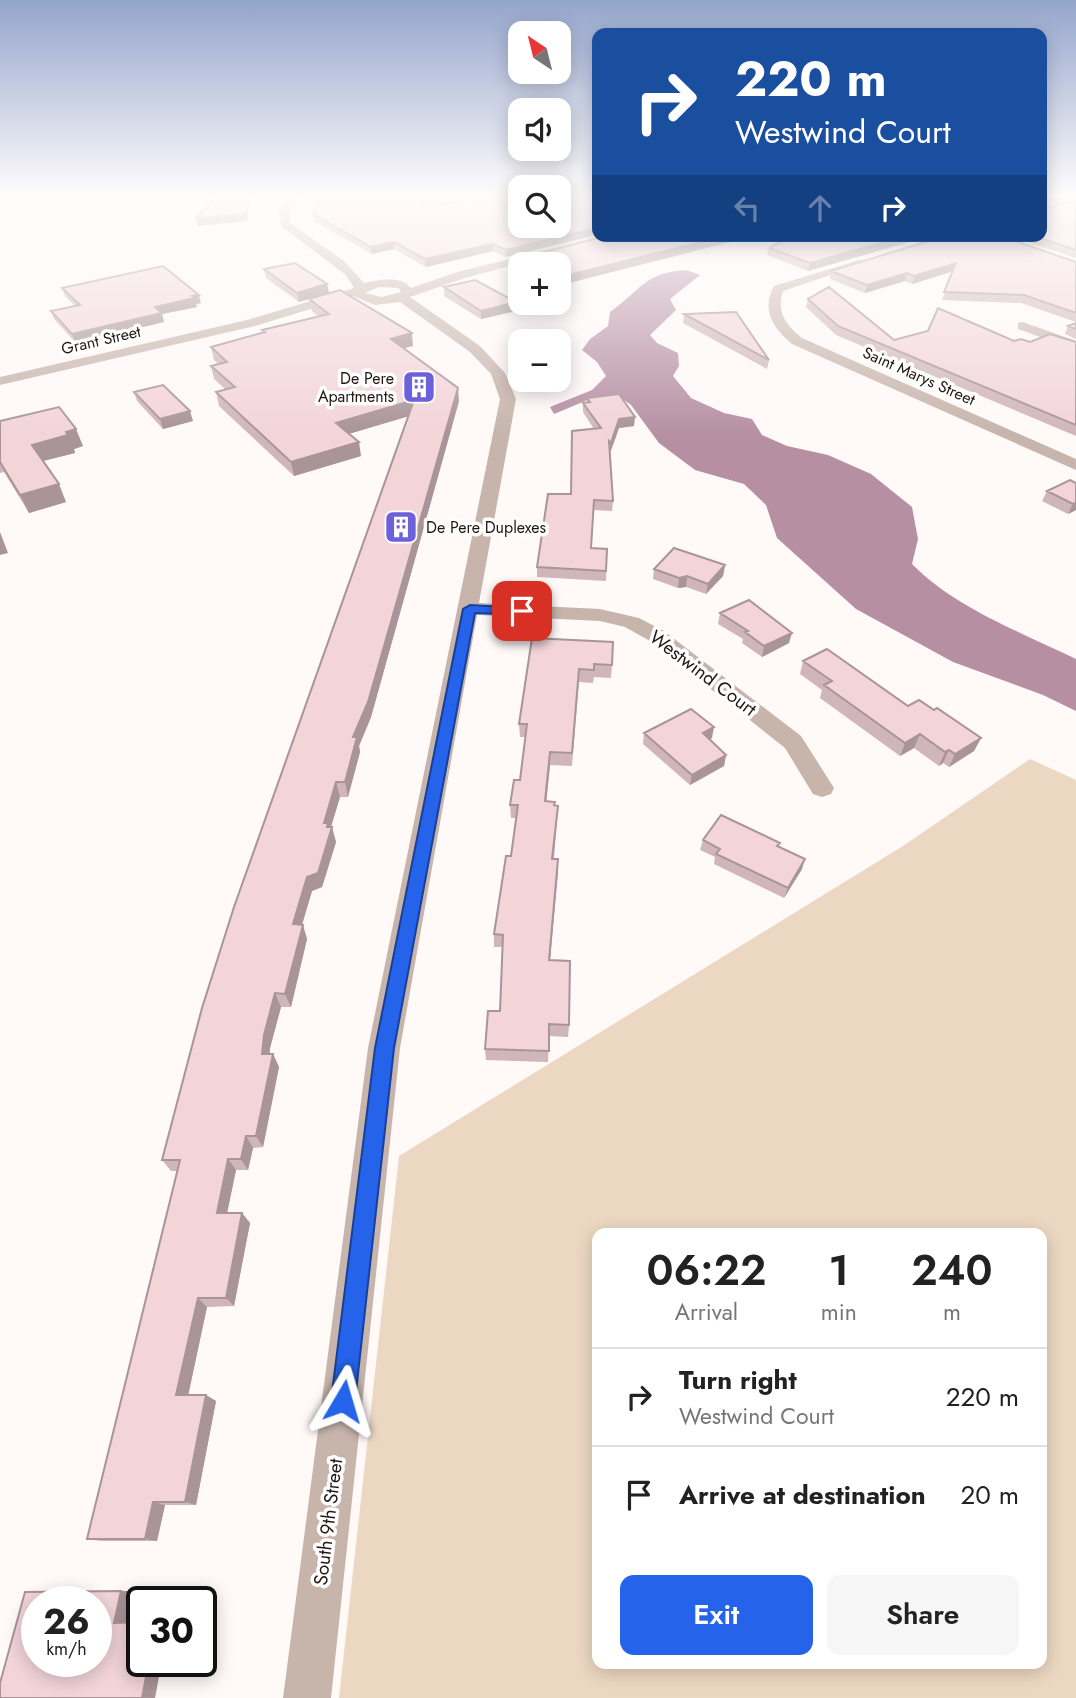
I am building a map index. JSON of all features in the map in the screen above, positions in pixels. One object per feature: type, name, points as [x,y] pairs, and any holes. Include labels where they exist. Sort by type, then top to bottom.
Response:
[{"type":"street","points":[[353,276],[359,281],[362,298],[377,301]]},
{"type":"street","points":[[375,276],[406,287],[405,295]]},
{"type":"street","name":"Grant Street","points":[[250,323],[359,290],[425,276]]},
{"type":"street","name":"Grant Street","points":[[6,380],[250,323],[342,304],[405,295],[431,283],[457,276]]},
{"type":"street","name":"Saint Marys Street","points":[[814,276],[778,289],[774,297],[774,315],[779,328],[797,341],[1076,466]]},
{"type":"street","name":"South 9th Street","points":[[405,295],[451,334]]},
{"type":"street","name":"South 9th Street","points":[[307,1698],[384,1048],[508,399],[498,373],[475,349],[451,334],[377,301]]},
{"type":"street","points":[[1023,326],[1076,346]]},
{"type":"street","points":[[0,363],[6,380]]},
{"type":"street","name":"Westwind Court","points":[[470,609],[600,615],[632,622],[657,636],[793,742],[822,788]]},
{"type":"shaded area","points":[[658,276],[698,276],[670,299],[676,310],[650,335],[657,343],[678,353],[679,366],[673,376],[691,398],[724,413],[752,419],[762,435],[787,446],[828,455],[871,474],[912,507],[918,539],[912,564],[929,580],[968,606],[1076,659],[1076,711],[1043,695],[953,662],[856,609],[777,538],[766,505],[744,484],[695,470],[659,443],[631,405],[617,395],[590,399],[554,414],[550,407],[592,390],[606,376],[597,362],[582,350],[590,339],[608,326],[610,312]]},
{"type":"shaded area","points":[[1030,759],[1076,780],[1076,1698],[339,1698],[399,1156],[903,846]]},
{"type":"building","points":[[116,276],[176,276],[199,295],[155,307],[162,313],[72,334],[51,311],[80,305],[62,288]]},
{"type":"building","points":[[274,276],[315,276],[327,284],[297,293]]},
{"type":"building","points":[[844,276],[896,276],[867,285]]},
{"type":"building","points":[[951,276],[1076,276],[1076,313],[1024,295],[944,292]]},
{"type":"building","points":[[475,280],[508,298],[508,304],[481,311],[444,287]]},
{"type":"building","points":[[829,287],[894,340],[928,331],[938,308],[1014,341],[1021,339],[1030,342],[1050,334],[1076,342],[1076,425],[838,326],[808,299]]},
{"type":"building","points":[[340,290],[412,333],[391,339],[458,388],[368,702],[353,737],[357,737],[345,782],[336,782],[324,823],[328,823],[327,827],[332,827],[318,873],[307,877],[293,924],[303,925],[285,994],[275,993],[264,1035],[262,1054],[273,1054],[256,1136],[246,1136],[241,1159],[228,1159],[217,1213],[242,1213],[226,1298],[198,1298],[176,1395],[206,1395],[185,1502],[153,1502],[145,1539],[87,1539],[180,1160],[162,1160],[202,1008],[234,907],[414,400],[336,423],[359,442],[291,462],[216,392],[235,387],[211,366],[227,362],[211,347],[265,332],[262,330],[329,314],[309,299]]},
{"type":"building","points":[[736,312],[769,360],[684,314]]},
{"type":"building","points":[[163,385],[190,411],[160,419],[134,392]]},
{"type":"building","points":[[619,394],[635,417],[619,419],[611,443],[609,441],[613,501],[594,500],[591,548],[607,549],[606,571],[537,567],[548,494],[571,494],[572,431],[601,428],[583,403],[590,402],[587,398]]},
{"type":"building","points":[[59,407],[76,429],[66,432],[68,435],[32,445],[59,484],[20,495],[0,462],[0,421]]},
{"type":"building","points":[[1070,480],[1076,483],[1076,503],[1047,491]]},
{"type":"building","points":[[674,548],[725,565],[708,584],[654,569]]},
{"type":"building","points":[[749,600],[792,633],[764,646],[745,632],[748,631],[720,613]]},
{"type":"building","points":[[532,638],[613,642],[612,665],[594,664],[594,670],[579,669],[572,753],[550,752],[545,801],[555,802],[554,805],[558,806],[552,859],[558,859],[549,960],[570,961],[569,1025],[549,1024],[549,1051],[485,1049],[488,1011],[500,1011],[503,935],[494,934],[506,856],[511,856],[518,805],[510,805],[514,780],[520,780],[527,724],[519,724]]},
{"type":"building","points":[[827,649],[908,706],[919,700],[934,710],[937,708],[981,738],[955,754],[949,750],[945,752],[920,734],[905,743],[824,685],[832,681],[803,661]]},
{"type":"building","points":[[691,709],[714,727],[703,733],[726,755],[692,775],[644,733]]},
{"type":"building","points":[[721,815],[780,843],[777,846],[805,859],[788,888],[716,854],[720,849],[703,840]]},
{"type":"building","points":[[112,1591],[121,1591],[114,1623],[126,1623],[126,1677],[146,1677],[142,1698],[0,1698],[0,1683],[21,1607],[21,1677],[112,1677]]},
{"type":"place","name":"De Pere Apartments","points":[[419,387]]},
{"type":"place","name":"De Pere Duplexes","points":[[401,527]]},
{"type":"route","points":[[343,1401],[384,1048],[470,609],[522,611]]}]
